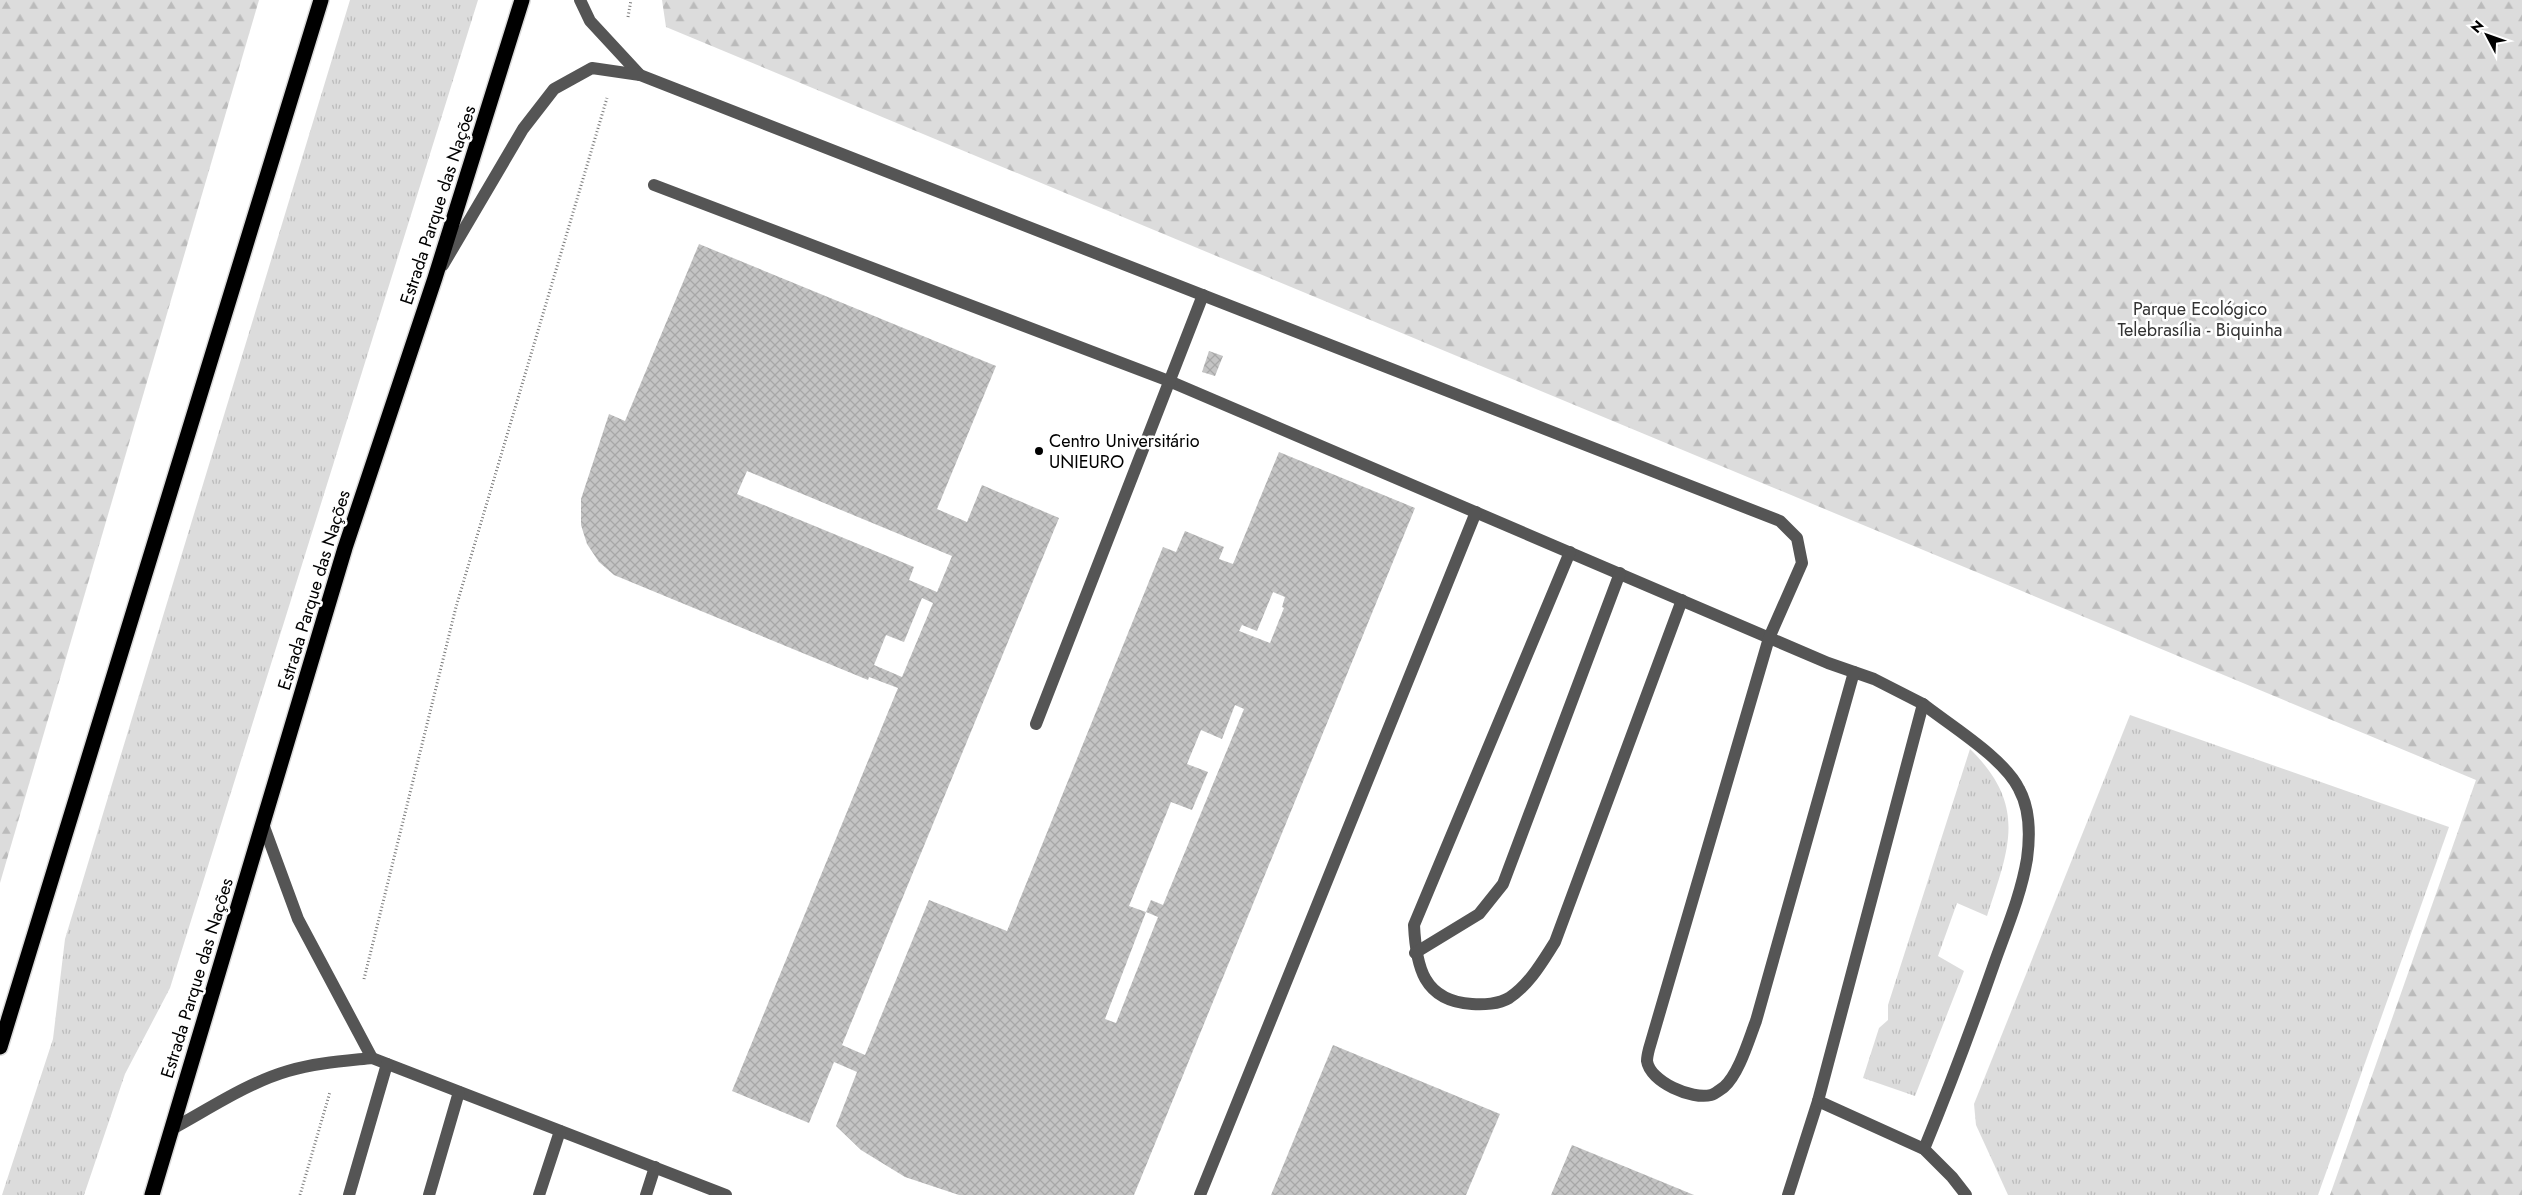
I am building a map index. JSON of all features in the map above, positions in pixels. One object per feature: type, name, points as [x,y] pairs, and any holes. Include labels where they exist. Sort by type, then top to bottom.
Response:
[{"type":"highway","points":[[0,1047],[321,0]]},
{"type":"highway","name":"Estrada Parque das Nações","points":[[152,1195],[345,548],[435,278],[522,0]]},
{"type":"lane","points":[[580,0],[590,21],[640,75]]},
{"type":"lane","points":[[435,278],[523,129],[554,89],[592,68],[640,75],[1780,521],[1797,538],[1802,563],[1769,638],[1649,1049],[1647,1062],[1653,1074],[1667,1086],[1688,1093],[1710,1096],[1726,1086],[1738,1066],[1756,1021],[1854,672]]},
{"type":"lane","points":[[654,185],[1169,381],[1769,638],[1874,679],[1923,704],[2006,768],[2020,789],[2029,835],[2026,860],[2013,910],[1964,1048],[1924,1149]]},
{"type":"lane","points":[[1036,724],[1202,295]]},
{"type":"lane","points":[[1200,1195],[1476,512]]},
{"type":"lane","points":[[1570,552],[1414,925],[1415,953],[1422,974],[1433,990],[1450,1001],[1485,1005],[1508,998],[1534,975],[1555,942],[1682,600]]},
{"type":"lane","points":[[1415,953],[1479,914],[1503,884],[1620,573]]},
{"type":"lane","points":[[1788,1195],[1818,1101],[1923,704]]},
{"type":"lane","points":[[263,824],[298,919],[372,1058]]},
{"type":"lane","points":[[172,1129],[257,1082],[288,1071],[372,1058],[726,1195]]},
{"type":"lane","points":[[349,1195],[387,1064]]},
{"type":"lane","points":[[429,1195],[459,1092]]},
{"type":"lane","points":[[1818,1101],[1924,1149],[1952,1177],[1966,1195]]},
{"type":"lane","points":[[539,1195],[560,1131]]},
{"type":"lane","points":[[646,1195],[655,1167]]},
{"type":"path","points":[[620,52],[631,0]]},
{"type":"path","points":[[354,1024],[456,607],[614,71]]},
{"type":"path","points":[[300,1195],[338,1062]]},
{"type":"green space","points":[[0,0],[259,0],[0,883]]},
{"type":"green space","points":[[350,0],[478,0],[170,988],[125,1074],[84,1195],[2,1195],[53,1039],[65,939]]},
{"type":"green space","name":"Parque Ecológico Telebrasília - Biquinha","points":[[662,0],[2522,0],[2522,1195],[2330,1195],[2476,780],[666,27]]},
{"type":"green space","points":[[2130,715],[2449,827],[2318,1195],[2008,1195],[1976,1125],[1974,1104]]},
{"type":"green space","points":[[1970,749],[1988,770],[2000,790],[2007,809],[2009,828],[2007,848],[1987,916],[1957,903],[1938,956],[1964,971],[1915,1096],[1863,1078],[1879,1028],[1888,1020],[1888,1005]]},
{"type":"building","points":[[699,244],[996,366],[937,509],[967,522],[982,485],[1059,518],[842,1045],[865,1055],[929,900],[1007,931],[1163,547],[1176,552],[1185,531],[1224,547],[1219,559],[1233,564],[1279,452],[1415,508],[1134,1195],[959,1195],[905,1177],[861,1150],[836,1126],[857,1072],[834,1062],[809,1123],[732,1091],[898,688],[869,677],[868,680],[614,575],[599,562],[587,544],[581,525],[581,499],[609,414],[625,421]],"holes":[[[747,471],[952,556],[937,592],[909,580],[914,567],[737,494]],[[1273,592],[1285,597],[1282,607],[1284,608],[1270,643],[1239,631],[1242,625],[1257,631]],[[922,598],[933,603],[902,677],[874,665],[886,635],[904,642]],[[1235,705],[1244,709],[1163,905],[1151,900],[1146,912],[1129,906],[1171,802],[1192,810],[1208,772],[1187,764],[1201,730],[1222,739]],[[1146,912],[1158,917],[1116,1023],[1105,1019]]]},
{"type":"building","points":[[1209,351],[1223,356],[1215,376],[1202,372]]},
{"type":"building","points":[[1333,1045],[1500,1114],[1466,1195],[1271,1195]]},
{"type":"building","points":[[1572,1145],[1643,1174],[1694,1195],[1551,1195]]},
{"type":"place","name":"Centro Universitário UNIEURO","points":[[1039,451]]}]
